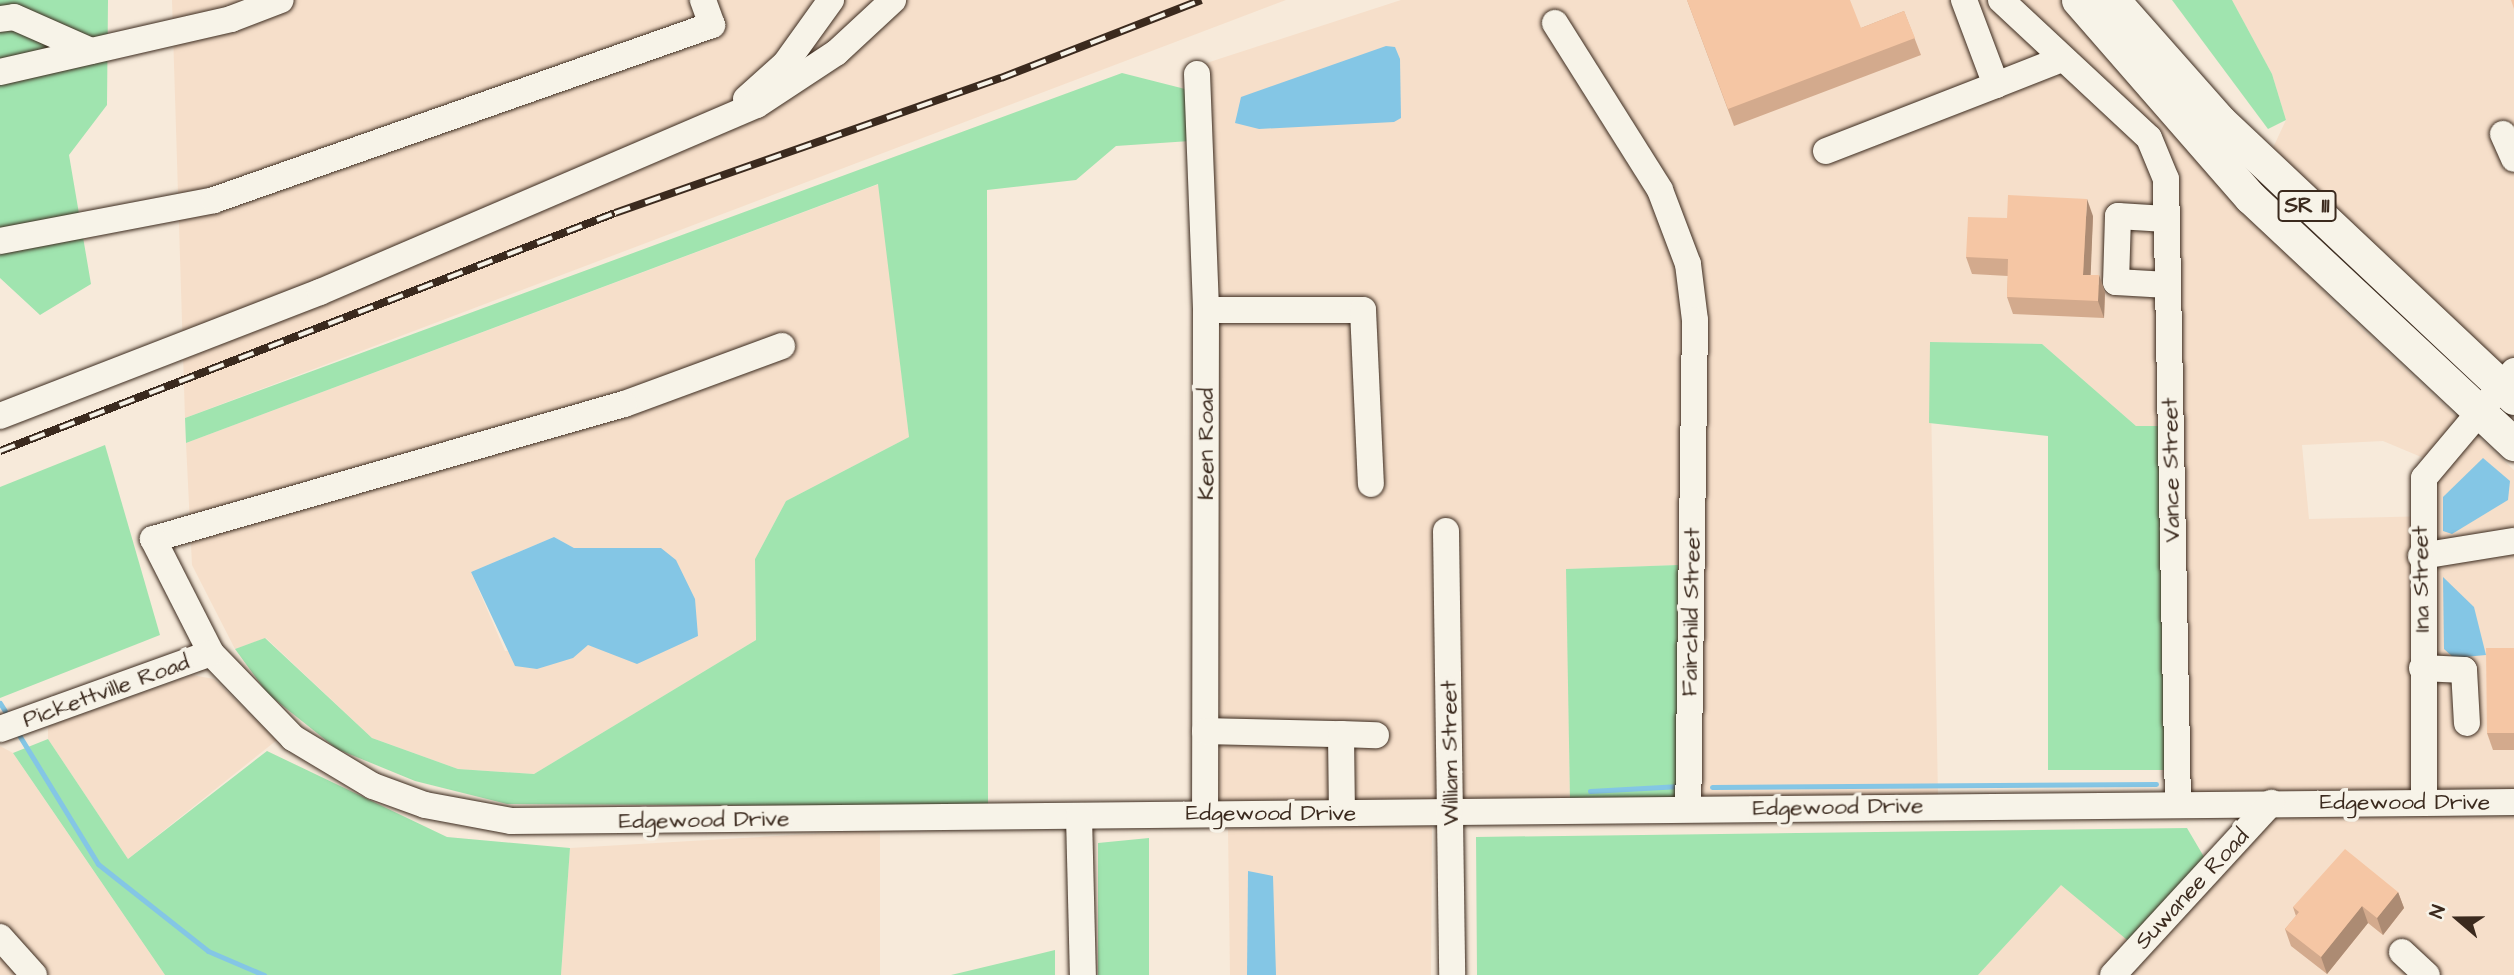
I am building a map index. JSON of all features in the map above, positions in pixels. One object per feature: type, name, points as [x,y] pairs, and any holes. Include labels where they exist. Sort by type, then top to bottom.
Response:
[{"type":"main road","name":"SR 111","points":[[2078,0],[2250,197],[2514,444]]},
{"type":"main road","name":"SR 111","points":[[2113,0],[2220,121],[2510,385]]},
{"type":"street","points":[[0,72],[231,19],[281,0]]},
{"type":"street","points":[[0,241],[214,200],[712,25],[703,0]]},
{"type":"street","points":[[729,114],[785,64],[831,0]]},
{"type":"street","points":[[0,416],[320,292],[791,86],[893,0]]},
{"type":"street","points":[[1964,0],[1996,85]]},
{"type":"street","points":[[1826,150],[2062,59],[2001,0]]},
{"type":"street","points":[[0,19],[13,18],[91,51]]},
{"type":"street","name":"Fairchild Street","points":[[1555,23],[1660,190],[1688,264],[1693,416],[1688,808]]},
{"type":"street","name":"Vance Street","points":[[2062,59],[2148,138],[2166,178],[2178,805]]},
{"type":"street","name":"Keen Road","points":[[1197,74],[1206,310],[1205,814]]},
{"type":"street","points":[[2504,134],[2514,159]]},
{"type":"street","points":[[2166,219],[2118,216],[2116,282],[2168,285]]},
{"type":"street","points":[[1206,310],[1363,310],[1371,484]]},
{"type":"street","name":"Edgewood Drive","points":[[782,346],[624,404],[153,540],[211,653],[256,705],[333,764],[425,806],[472,816],[566,822],[1688,808],[2514,802]]},
{"type":"street","name":"Ina Street","points":[[2424,801],[2421,556],[2424,478],[2478,411],[2510,385]]},
{"type":"street","name":"William Street","points":[[1446,531],[1452,975]]},
{"type":"street","points":[[2421,556],[2514,541]]},
{"type":"street","name":"Pickettville Road","points":[[0,729],[211,653]]},
{"type":"street","points":[[2422,668],[2464,670],[2467,723]]},
{"type":"street","points":[[1205,731],[1376,735]]},
{"type":"street","points":[[1341,734],[1342,813]]},
{"type":"street","name":"Suwanee Road","points":[[2113,975],[2271,803]]},
{"type":"street","points":[[1079,816],[1083,975]]},
{"type":"street","points":[[0,937],[34,975]]},
{"type":"street","points":[[2402,952],[2427,975]]},
{"type":"shaded area","points":[[172,0],[1286,0],[185,418]]},
{"type":"shaded area","points":[[1401,0],[2062,0],[2337,306],[2514,470],[2514,791],[2169,796],[2136,426],[2042,344],[1930,342],[1938,798],[1677,799],[1678,565],[1567,569],[1570,801],[1213,806],[1188,69]],"holes":[[[2383,441],[2445,467],[2431,485],[2431,516],[2309,519],[2302,445]]]},
{"type":"shaded area","points":[[2232,0],[2514,0],[2514,376],[2270,154],[2286,120],[2272,74]]},
{"type":"shaded area","points":[[879,184],[909,437],[786,501],[755,559],[756,640],[534,774],[458,769],[372,738],[266,638],[235,649],[192,565],[186,443]],"holes":[[[554,537],[574,548],[661,548],[694,618],[605,650],[588,645],[505,651],[471,572]]]},
{"type":"shaded area","points":[[192,675],[214,679],[277,740],[128,859],[48,739],[48,726]]},
{"type":"shaded area","points":[[0,746],[13,753],[165,975],[0,975]]},
{"type":"shaded area","points":[[2514,816],[2514,975],[1978,975],[2061,884],[2132,943],[2247,817]]},
{"type":"shaded area","points":[[1432,825],[1431,975],[1230,975],[1228,829]]},
{"type":"shaded area","points":[[880,830],[880,975],[561,975],[570,848]]},
{"type":"green space","points":[[0,0],[108,0],[107,105],[69,155],[91,284],[40,315],[0,278]]},
{"type":"green space","points":[[2172,0],[2232,0],[2272,74],[2286,120],[2268,129]]},
{"type":"green space","points":[[1122,73],[1189,90],[1190,141],[1116,146],[1076,180],[987,190],[988,807],[507,804],[415,781],[337,749],[268,694],[235,649],[265,638],[372,738],[458,769],[534,774],[756,640],[755,559],[786,501],[909,437],[878,184],[186,443],[185,418]]},
{"type":"green space","points":[[1930,342],[2042,344],[2136,426],[2165,426],[2169,770],[2048,770],[2048,436],[1929,423]]},
{"type":"green space","points":[[105,445],[160,635],[0,698],[0,487]]},
{"type":"green space","points":[[1678,565],[1677,799],[1570,801],[1566,569]]},
{"type":"green space","points":[[48,739],[128,859],[267,751],[447,837],[570,848],[561,975],[165,975],[13,753]]},
{"type":"green space","points":[[2187,828],[2207,862],[2132,944],[2061,885],[1978,975],[1477,975],[1476,837]]},
{"type":"green space","points":[[1149,838],[1149,975],[1098,975],[1098,843]]},
{"type":"green space","points":[[1055,950],[1055,975],[951,975]]},
{"type":"water","points":[[1386,46],[1395,47],[1400,59],[1401,118],[1394,122],[1259,129],[1235,123],[1241,97]]},
{"type":"water","points":[[2483,458],[2510,481],[2508,500],[2452,534],[2443,531],[2443,497]]},
{"type":"water","points":[[554,537],[574,548],[661,548],[676,560],[695,599],[698,636],[637,664],[588,645],[573,658],[537,669],[515,666],[471,572]]},
{"type":"water","points":[[2443,577],[2474,607],[2486,655],[2454,658],[2444,649]]},
{"type":"water","points":[[1248,871],[1273,876],[1276,975],[1247,975]]},
{"type":"building","points":[[1687,0],[1850,0],[1861,28],[1904,11],[1915,38],[1728,109]]},
{"type":"building","points":[[2008,195],[2087,199],[2083,275],[2099,275],[2098,301],[2007,297],[2008,259],[1966,257],[1968,217],[2007,218]]},
{"type":"building","points":[[2486,648],[2514,648],[2514,733],[2487,733]]},
{"type":"building","points":[[2345,849],[2398,892],[2377,918],[2362,906],[2321,957],[2285,929],[2299,912],[2293,907]]},
{"type":"waterway","points":[[0,703],[5,711]]},
{"type":"waterway","points":[[19,735],[98,864],[208,951],[264,975]]},
{"type":"waterway","points":[[1712,787],[2156,784]]},
{"type":"waterway","points":[[1590,791],[1680,786]]},
{"type":"railway","points":[[0,451],[615,213],[1001,78],[1201,0]]}]
